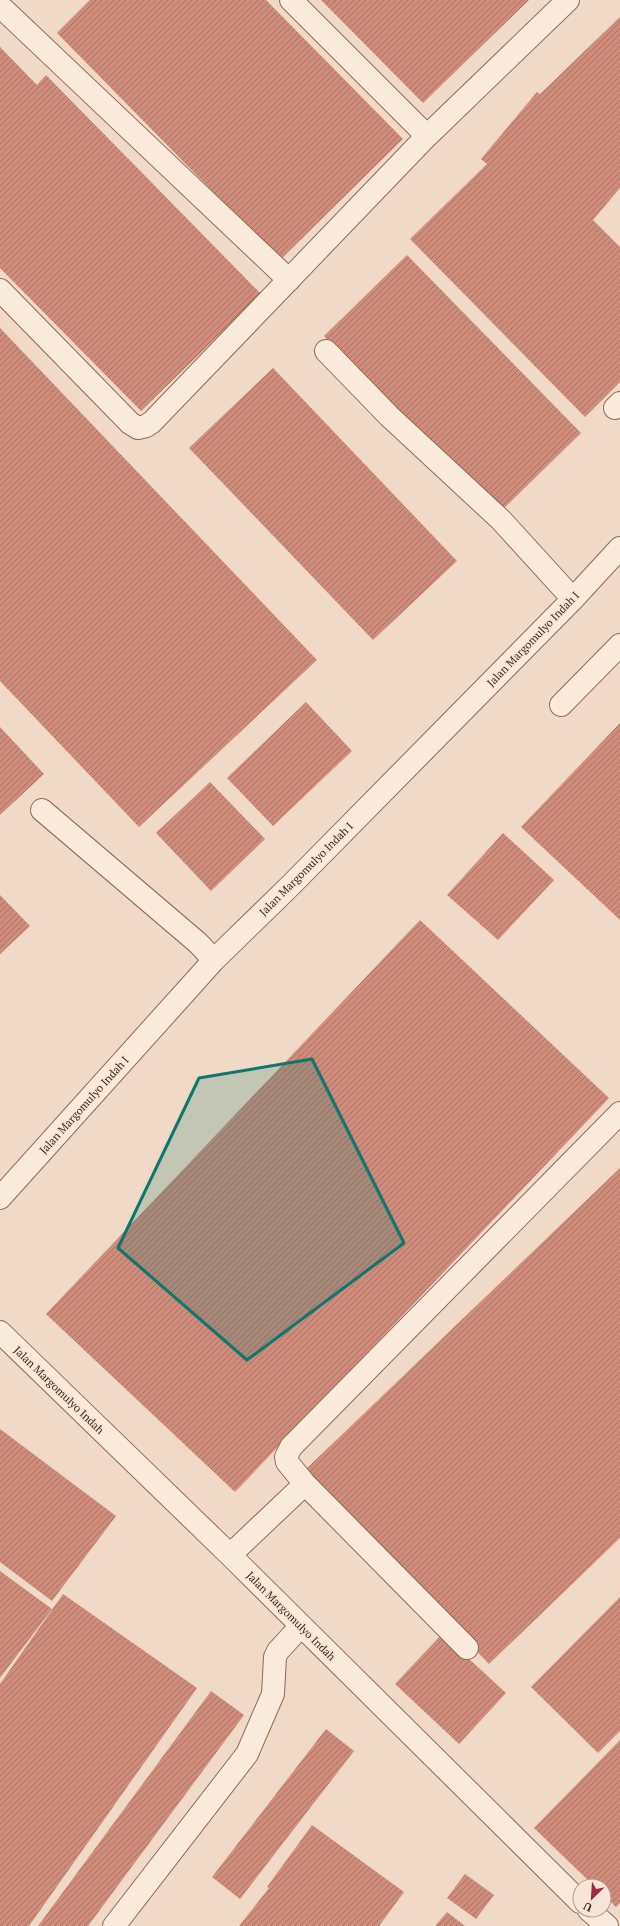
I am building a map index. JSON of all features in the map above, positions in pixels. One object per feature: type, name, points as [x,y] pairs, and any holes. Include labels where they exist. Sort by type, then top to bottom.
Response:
[{"type":"lane","points":[[291,0],[427,136]]},
{"type":"lane","points":[[0,290],[125,417],[138,428],[146,426],[152,422],[427,136],[568,0]]},
{"type":"lane","points":[[0,6],[289,280]]},
{"type":"lane","points":[[326,351],[389,416],[500,520],[573,599]]},
{"type":"lane","name":"Jalan Margomulyo Indah I","points":[[0,1198],[214,960],[292,884],[573,599],[620,548]]},
{"type":"lane","points":[[561,705],[620,645]]},
{"type":"lane","points":[[42,810],[173,921],[198,943],[214,960]]},
{"type":"lane","points":[[467,1648],[305,1484],[287,1462],[286,1457],[288,1452],[620,1113]]},
{"type":"lane","name":"Jalan Margomulyo Indah","points":[[0,1332],[230,1555],[572,1894]]},
{"type":"lane","points":[[230,1555],[305,1484]]},
{"type":"lane","points":[[114,1926],[247,1754],[273,1694],[275,1657],[278,1651],[301,1626]]},
{"type":"highlighted area","points":[[312,1059],[404,1243],[247,1360],[118,1248],[199,1078]]},
{"type":"building","points":[[90,0],[266,0],[403,139],[280,260],[57,33]]},
{"type":"building","points":[[321,0],[529,0],[423,103]]},
{"type":"building","points":[[620,17],[620,188],[593,220],[620,247],[620,382],[585,417],[410,239],[487,164],[481,159],[537,92],[540,94]]},
{"type":"building","points":[[0,47],[37,85],[46,75],[261,294],[141,411],[0,268]]},
{"type":"building","points":[[407,255],[581,433],[498,514],[324,336]]},
{"type":"building","points":[[0,328],[317,660],[139,827],[0,681]]},
{"type":"building","points":[[273,368],[457,561],[373,640],[189,448]]},
{"type":"building","points":[[306,702],[352,751],[273,826],[227,778]]},
{"type":"building","points":[[620,723],[620,920],[521,827]]},
{"type":"building","points":[[0,727],[44,774],[0,815]]},
{"type":"building","points":[[210,782],[265,839],[211,891],[156,833]]},
{"type":"building","points":[[503,833],[554,880],[498,940],[447,895]]},
{"type":"building","points":[[0,895],[30,926],[0,954]]},
{"type":"building","points":[[420,920],[609,1098],[235,1492],[46,1314]]},
{"type":"building","points":[[620,1168],[620,1538],[489,1664],[303,1472]]},
{"type":"building","points":[[0,1429],[116,1516],[52,1601],[0,1562]]},
{"type":"building","points":[[0,1571],[52,1609],[0,1678]]},
{"type":"building","points":[[63,1594],[197,1688],[29,1926],[0,1926],[0,1684]]},
{"type":"building","points":[[620,1597],[620,1731],[598,1753],[531,1687]]},
{"type":"building","points":[[442,1634],[506,1693],[459,1744],[395,1684]]},
{"type":"building","points":[[211,1691],[244,1715],[88,1926],[38,1926]]},
{"type":"building","points":[[326,1729],[354,1751],[240,1899],[212,1877]]},
{"type":"building","points":[[620,1740],[620,1903],[616,1907],[612,1903],[612,1878],[586,1878],[534,1828]]},
{"type":"building","points":[[312,1825],[404,1892],[379,1926],[239,1926],[269,1888],[267,1887]]},
{"type":"building","points":[[465,1874],[494,1895],[476,1919],[447,1898]]},
{"type":"building","points":[[447,1912],[465,1926],[435,1926]]}]
